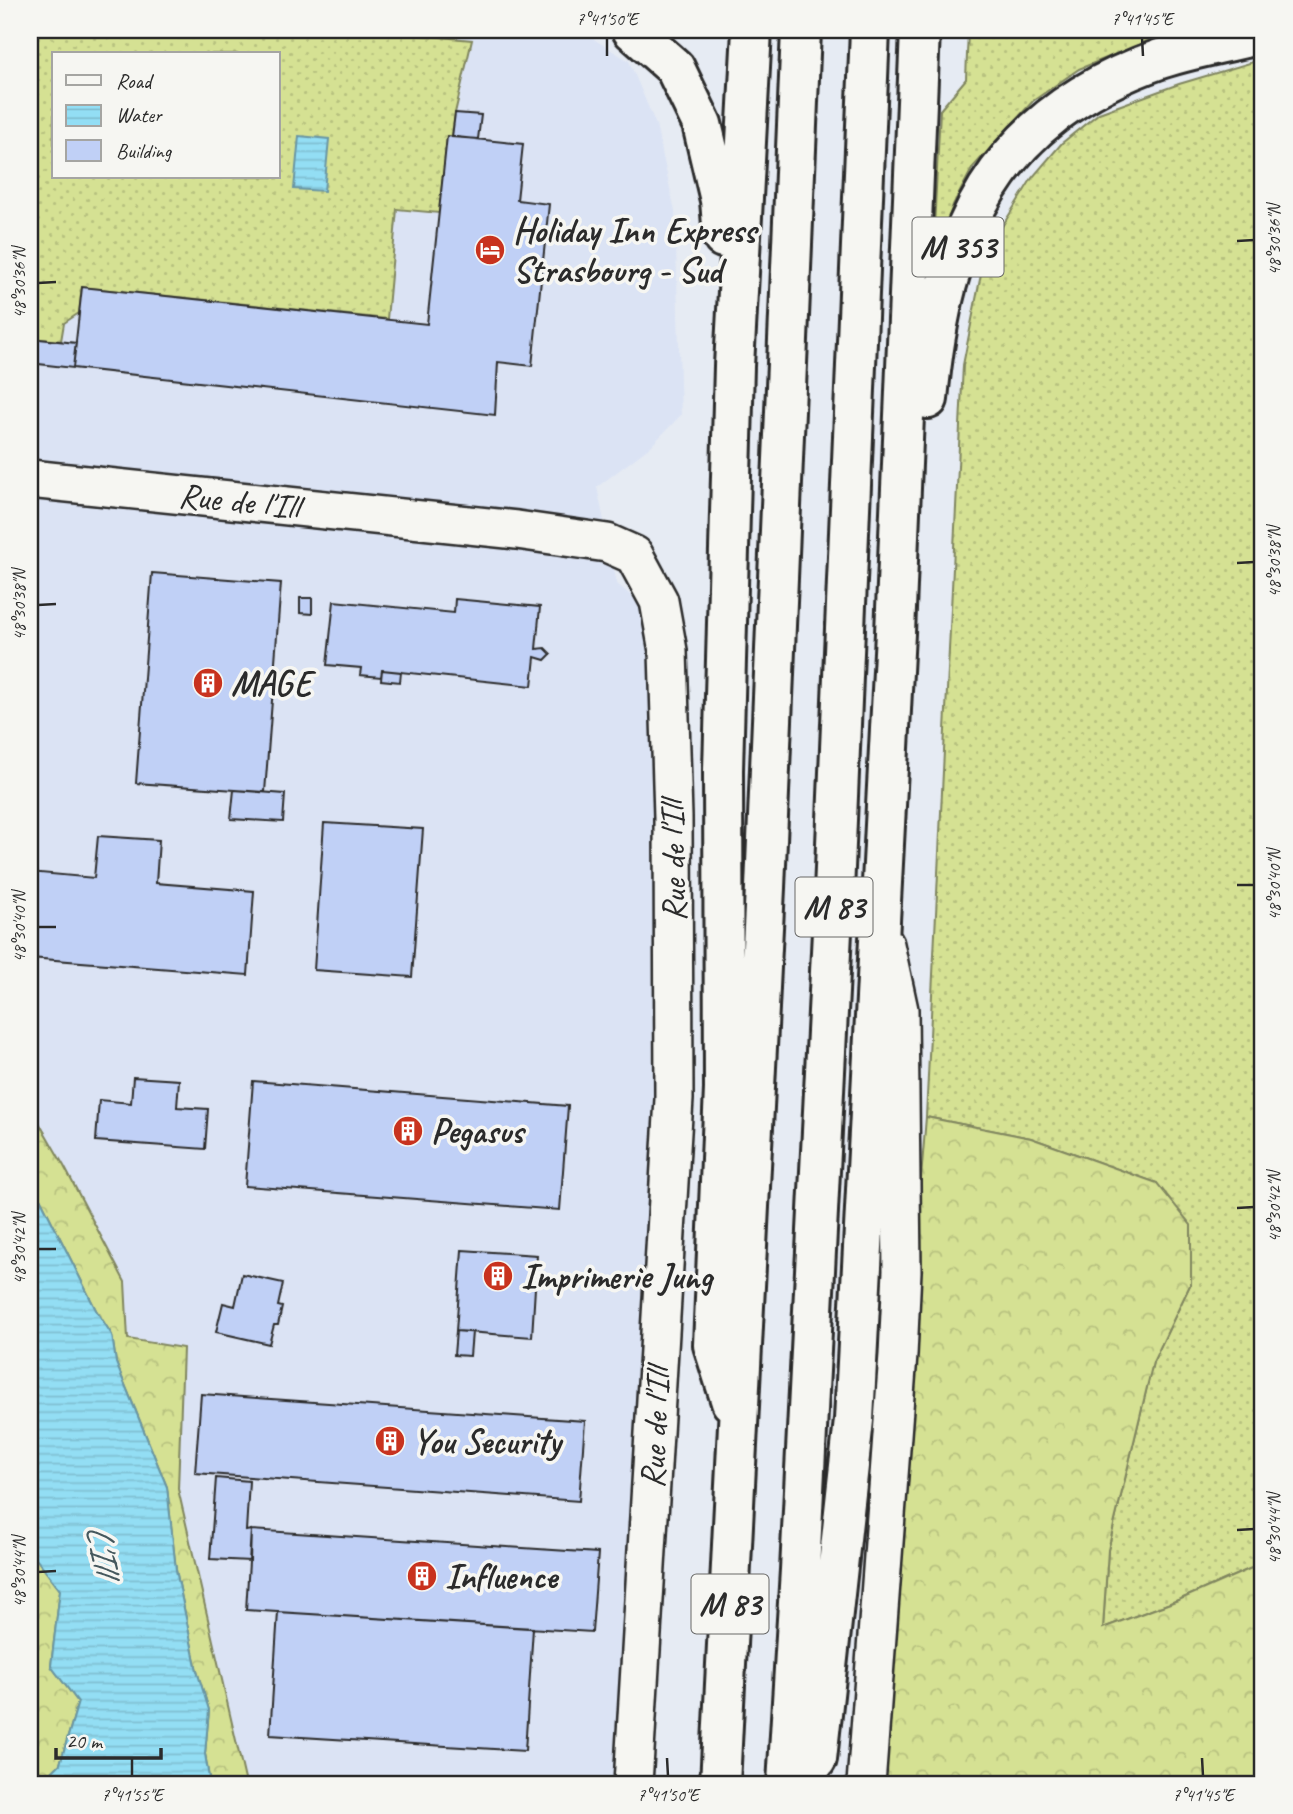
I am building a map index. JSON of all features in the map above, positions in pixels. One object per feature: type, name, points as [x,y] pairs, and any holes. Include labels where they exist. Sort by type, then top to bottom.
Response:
[{"type":"highway","points":[[632,30],[675,68],[702,124],[720,200],[734,366]]},
{"type":"highway","points":[[738,1423],[713,1346],[724,1089],[723,770],[734,366],[752,30]]},
{"type":"highway","name":"M 83","points":[[720,1784],[765,888],[802,30]]},
{"type":"highway","name":"M 83","points":[[787,1784],[835,878],[870,30]]},
{"type":"highway","points":[[798,1784],[817,1759],[854,1420],[895,633],[920,30]]},
{"type":"highway","name":"M 353","points":[[895,633],[920,512],[932,354],[942,302],[952,263],[969,219],[995,174],[1026,137],[1061,107],[1094,87],[1161,59],[1263,34]]},
{"type":"street","name":"Rue de l'Ill","points":[[30,479],[517,530],[607,543],[634,555],[659,601],[668,651],[673,817],[674,1099],[634,1784]]},
{"type":"street","points":[[866,1784],[902,1271],[899,1010],[881,927]]},
{"type":"shaded area","points":[[30,30],[579,30],[629,61],[656,125],[675,211],[681,415],[650,447],[597,487],[617,584],[646,608],[654,645],[671,1070],[621,1784],[246,1784],[178,1489],[183,1349],[127,1339],[125,1282],[30,1107]]},
{"type":"green space","points":[[30,30],[365,30],[472,40],[452,137],[447,137],[439,213],[397,209],[387,319],[82,287],[79,313],[64,323],[61,341],[30,338]]},
{"type":"green space","points":[[968,30],[1200,30],[1129,49],[1079,69],[1033,101],[973,167],[953,205],[932,267],[940,110],[966,79]]},
{"type":"green space","points":[[1263,59],[1263,1563],[1181,1599],[1103,1628],[1108,1550],[1153,1362],[1191,1283],[1157,1183],[1031,1138],[926,1117],[963,365],[985,254],[1032,178],[1062,143],[1099,113],[1179,84]]},
{"type":"green space","points":[[30,1107],[125,1282],[128,1339],[183,1348],[178,1489],[246,1784],[210,1784],[205,1754],[209,1710],[197,1671],[176,1570],[167,1487],[116,1363],[112,1335],[96,1310],[30,1178]]},
{"type":"green space","points":[[926,1117],[1031,1138],[1157,1183],[1191,1225],[1191,1283],[1153,1362],[1108,1550],[1103,1628],[1181,1599],[1263,1563],[1263,1784],[872,1784]]},
{"type":"green space","points":[[30,1551],[60,1590],[51,1666],[78,1702],[60,1764],[40,1784],[30,1784]]},
{"type":"water","points":[[299,136],[329,139],[324,191],[294,189]]},
{"type":"water","name":"L'Ill","points":[[30,1178],[96,1310],[112,1335],[116,1363],[167,1487],[176,1570],[197,1671],[209,1710],[205,1754],[210,1784],[40,1784],[60,1764],[78,1702],[51,1666],[60,1590],[30,1551]]},
{"type":"building","points":[[455,113],[481,115],[478,139],[452,137]]},
{"type":"building","name":"Holiday Inn Express Strasbourg - Sud","points":[[447,136],[523,144],[517,200],[549,204],[532,366],[498,362],[495,415],[73,368],[82,287],[427,324]]},
{"type":"building","points":[[30,338],[76,343],[73,368],[30,363]]},
{"type":"building","name":"MAGE","points":[[152,573],[281,583],[265,792],[136,783]]},
{"type":"building","points":[[300,598],[312,598],[312,614],[300,613]]},
{"type":"building","points":[[455,599],[540,607],[536,649],[545,648],[551,654],[545,660],[535,657],[532,686],[382,670],[381,677],[360,675],[361,668],[327,665],[334,601],[454,613]]},
{"type":"building","points":[[382,670],[401,672],[400,682],[381,680]]},
{"type":"building","points":[[234,790],[285,794],[283,822],[231,819]]},
{"type":"building","points":[[324,823],[423,829],[412,977],[314,970]]},
{"type":"building","points":[[98,836],[159,840],[156,883],[254,891],[248,975],[30,958],[30,872],[94,878]]},
{"type":"building","points":[[133,1077],[179,1080],[177,1107],[208,1109],[205,1149],[96,1141],[99,1100],[131,1103]]},
{"type":"building","name":"Pegasus","points":[[253,1081],[568,1106],[560,1210],[245,1186]]},
{"type":"building","name":"Imprimerie Jung","points":[[462,1250],[537,1255],[532,1337],[456,1331]]},
{"type":"building","points":[[242,1274],[283,1283],[278,1306],[282,1307],[278,1325],[274,1325],[269,1344],[216,1332],[223,1303],[235,1306]]},
{"type":"building","points":[[456,1331],[472,1332],[470,1356],[454,1355]]},
{"type":"building","name":"You Security","points":[[201,1394],[585,1421],[579,1501],[195,1473]]},
{"type":"building","points":[[216,1478],[249,1481],[246,1531],[251,1530],[250,1561],[210,1559]]},
{"type":"building","name":"Influence","points":[[251,1530],[598,1553],[592,1632],[246,1610]]},
{"type":"building","points":[[278,1612],[533,1628],[525,1751],[270,1735]]},
{"type":"place","name":"Holiday Inn Express Strasbourg - Sud","points":[[490,250]]},
{"type":"place","name":"MAGE","points":[[208,683]]},
{"type":"place","name":"Pegasus","points":[[408,1131]]},
{"type":"place","name":"Imprimerie Jung","points":[[498,1276]]},
{"type":"place","name":"You Security","points":[[390,1441]]},
{"type":"place","name":"Influence","points":[[422,1576]]}]
